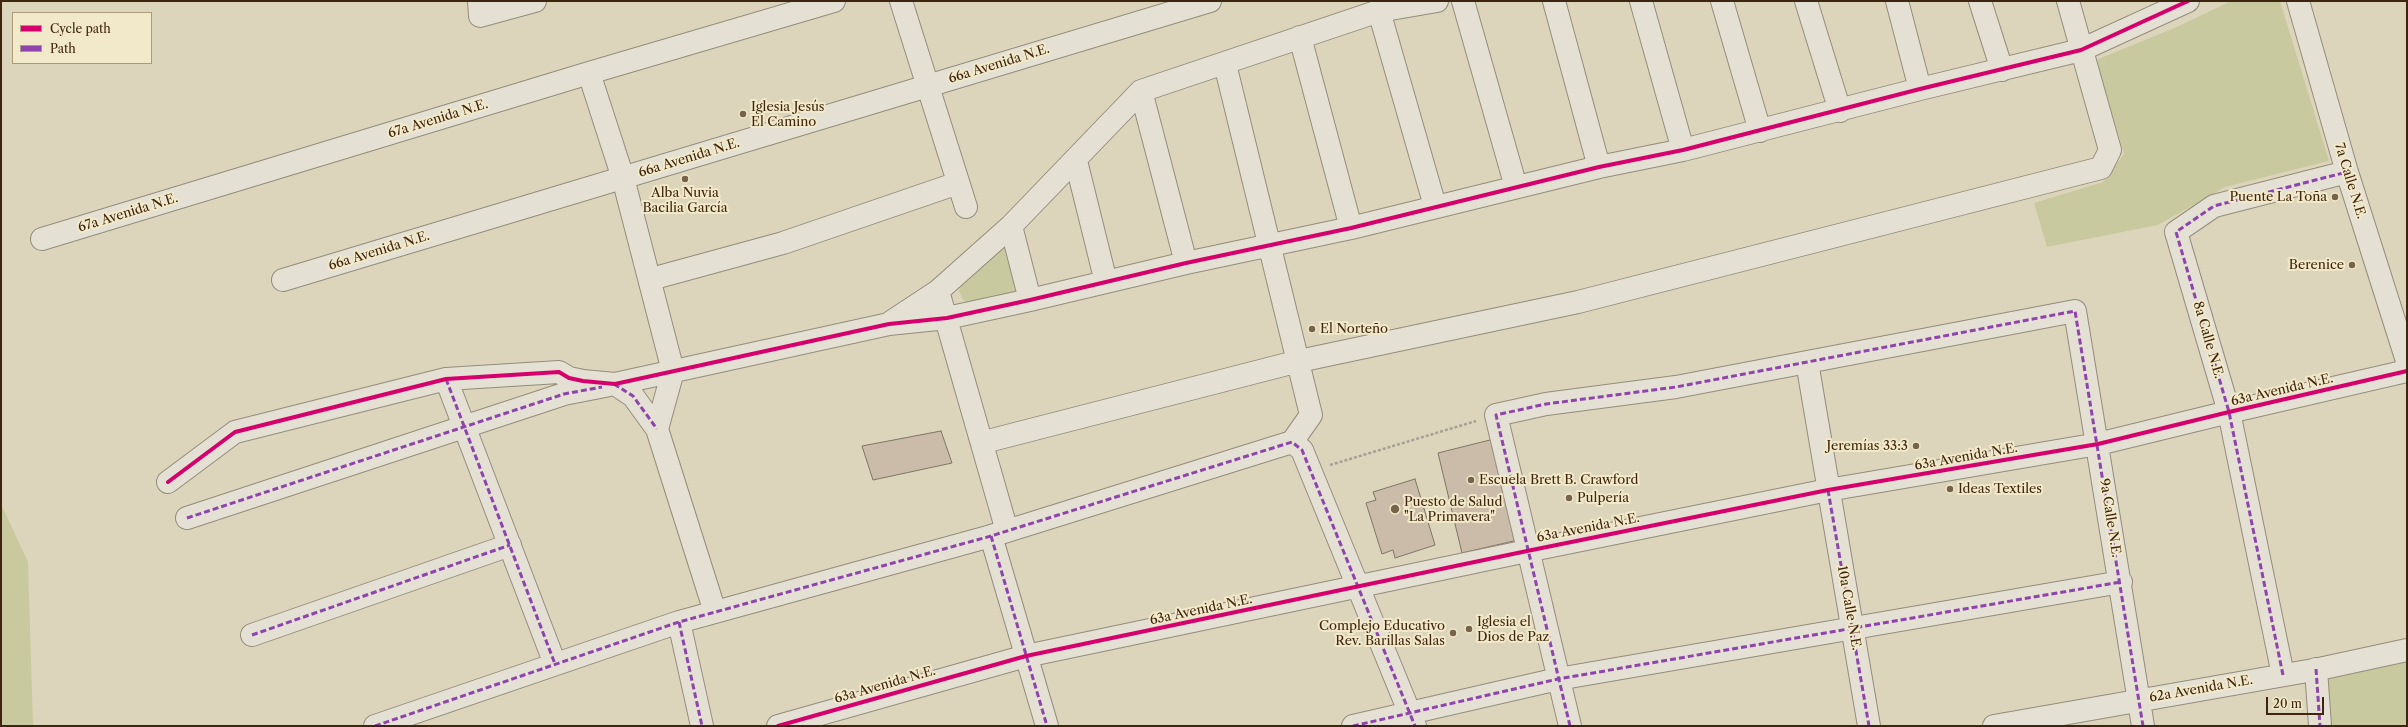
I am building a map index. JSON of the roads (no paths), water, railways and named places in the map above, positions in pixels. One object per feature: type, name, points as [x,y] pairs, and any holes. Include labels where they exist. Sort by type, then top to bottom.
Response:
[{"type":"street","points":[[479,1],[480,16],[535,1]]},
{"type":"street","name":"67a Avenida N.E.","points":[[42,239],[589,73],[834,1]]},
{"type":"street","points":[[901,1],[966,207]]},
{"type":"street","name":"66a Avenida N.E.","points":[[283,280],[1210,1]]},
{"type":"street","points":[[889,324],[938,291],[1011,226],[1076,161],[1142,91],[1379,11],[1437,1]]},
{"type":"street","points":[[1463,1],[1516,187]]},
{"type":"street","points":[[1554,1],[1599,167]]},
{"type":"street","points":[[1641,1],[1683,150]]},
{"type":"street","points":[[1722,1],[1760,131]]},
{"type":"street","points":[[1806,1],[1840,111]]},
{"type":"street","points":[[1897,1],[1920,88]]},
{"type":"street","points":[[1980,1],[2002,70]]},
{"type":"street","points":[[984,442],[1299,361],[1578,302],[2101,168],[2110,150],[2068,1]]},
{"type":"street","points":[[187,518],[564,394],[616,384],[670,359],[889,324],[947,318],[1186,263],[1351,228],[1435,206],[1599,167],[1683,150],[1840,111],[1920,88],[2002,70],[2081,50],[2157,8],[2188,1]]},
{"type":"street","name":"7a Calle N.E.","points":[[2298,1],[2347,172],[2407,361]]},
{"type":"street","points":[[1379,11],[1435,206]]},
{"type":"street","points":[[1300,37],[1351,228]]},
{"type":"street","points":[[375,726],[679,622],[999,534],[1292,442],[1311,415],[1299,361],[1268,245],[1225,64]]},
{"type":"street","points":[[589,73],[623,178],[651,279],[670,359],[657,429]]},
{"type":"street","points":[[1142,91],[1186,263]]},
{"type":"street","points":[[1076,161],[1106,282]]},
{"type":"street","name":"8a Calle N.E.","points":[[2283,675],[2229,412],[2176,232],[2214,206],[2347,172]]},
{"type":"street","points":[[651,279],[783,244],[958,183]]},
{"type":"street","points":[[1011,226],[1030,300]]},
{"type":"street","points":[[938,291],[984,442],[999,534],[1026,656],[1047,726]]},
{"type":"street","name":"9a Calle N.E.","points":[[1807,362],[2075,311],[2141,699],[2143,726]]},
{"type":"street","points":[[1570,726],[1527,551],[1496,415],[1546,404],[1676,387],[1807,362]]},
{"type":"street","name":"10a Calle N.E.","points":[[1807,362],[1868,726]]},
{"type":"street","name":"63a Avenida N.E.","points":[[778,726],[1026,656],[1358,588],[1527,551],[1828,490],[2098,444],[2407,371]]},
{"type":"street","points":[[168,482],[235,432],[446,379],[559,372],[569,378],[583,381],[616,384],[633,396],[657,429],[715,612]]},
{"type":"street","points":[[446,379],[555,664]]},
{"type":"street","points":[[1292,442],[1302,450],[1412,719]]},
{"type":"street","points":[[252,635],[510,545]]},
{"type":"street","points":[[1352,726],[1412,719],[1558,679],[2120,582]]},
{"type":"street","points":[[679,622],[702,726]]},
{"type":"street","name":"62a Avenida N.E.","points":[[1994,726],[2316,669],[2407,650]]},
{"type":"street","points":[[2316,669],[2320,726]]},
{"type":"place","name":"Iglesia Jesús El Camino","points":[[743,114]]},
{"type":"place","name":"Alba Nuvia Bacilia García","points":[[685,179]]},
{"type":"place","name":"Puente La Toña","points":[[2335,197]]},
{"type":"place","name":"Berenice","points":[[2352,265]]},
{"type":"place","name":"El Norteño","points":[[1312,329]]},
{"type":"place","name":"Jeremías 33:3","points":[[1916,446]]},
{"type":"place","name":"Escuela Brett B. Crawford","points":[[1471,480]]},
{"type":"place","name":"Ideas Textiles","points":[[1950,489]]},
{"type":"place","name":"Pulpería","points":[[1569,498]]},
{"type":"place","name":"Puesto de Salud \"La Primavera\"","points":[[1395,509]]},
{"type":"place","name":"Iglesia el Dios de Paz","points":[[1469,629]]},
{"type":"place","name":"Complejo Educativo Rev. Barillas Salas","points":[[1453,633]]}]
